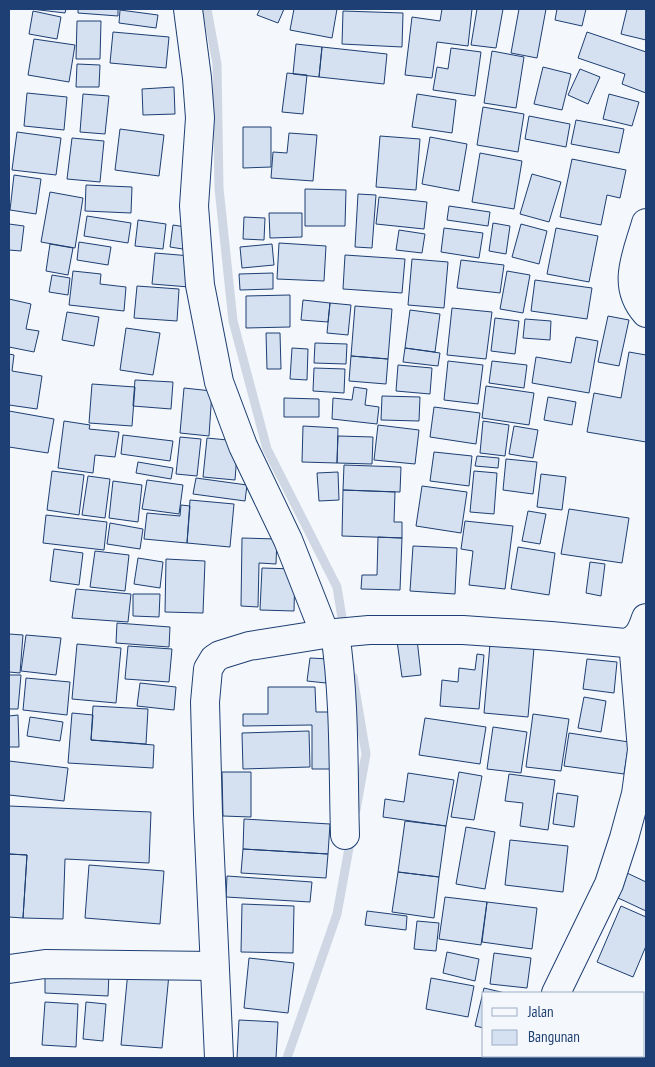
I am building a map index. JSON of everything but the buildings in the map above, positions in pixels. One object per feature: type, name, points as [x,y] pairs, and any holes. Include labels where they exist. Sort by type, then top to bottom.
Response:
[{"type":"street","points":[[188,9],[200,118],[194,206],[200,285],[219,382],[247,454],[333,634],[340,668],[345,835]]},
{"type":"street","points":[[646,223],[633,270],[632,290],[639,306],[646,313]]},
{"type":"street","points":[[219,1058],[205,702],[208,669],[214,659],[220,655],[249,646],[369,630],[463,630],[625,643],[640,630]]},
{"type":"street","points":[[556,992],[609,884],[636,794],[642,750],[640,630]]},
{"type":"street","points":[[9,970],[45,964],[214,966]]},
{"type":"waterway","points":[[207,9],[217,64],[219,188],[233,321],[267,449],[337,587],[344,630]]},
{"type":"waterway","points":[[353,677],[366,754],[356,810]]},
{"type":"waterway","points":[[287,1058],[337,914],[351,837]]}]
